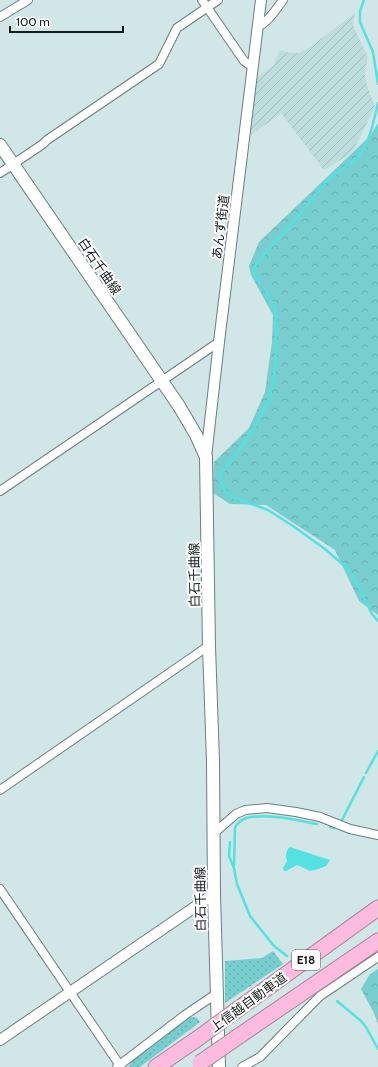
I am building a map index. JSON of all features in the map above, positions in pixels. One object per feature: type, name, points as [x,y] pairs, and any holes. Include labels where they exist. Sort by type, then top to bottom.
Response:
[{"type":"highway","name":"上信越自動車道","points":[[156,1067],[378,908]]},
{"type":"highway","name":"上信越自動車道","points":[[197,1065],[378,941]]},
{"type":"main road","name":"白石千曲線","points":[[0,145],[182,411],[196,435],[206,457],[209,647],[213,761],[216,994],[219,1067]]},
{"type":"street","points":[[0,17],[28,0]]},
{"type":"street","points":[[202,0],[206,8],[244,61],[253,67]]},
{"type":"street","points":[[0,173],[159,64],[177,28],[218,0]]},
{"type":"street","name":"あんず街道","points":[[206,457],[261,0]]},
{"type":"street","points":[[258,26],[261,26],[266,22],[283,0]]},
{"type":"street","points":[[0,491],[219,342]]},
{"type":"street","points":[[0,790],[154,683],[209,647]]},
{"type":"street","points":[[213,834],[240,812],[245,810],[267,808],[320,817],[350,830],[378,835]]},
{"type":"street","points":[[0,890],[119,1066],[185,1015],[216,994]]},
{"type":"street","points":[[0,1040],[214,894]]},
{"type":"street","points":[[242,1067],[260,1057],[320,996],[378,957]]},
{"type":"shaded area","points":[[355,13],[353,21],[354,28],[368,57],[365,75],[367,86],[375,107],[354,149],[347,156],[324,170],[281,113],[249,137],[257,77],[273,66],[280,50],[290,53],[298,53],[306,50]]},
{"type":"shaded area","points":[[290,847],[330,860],[326,866],[311,871],[297,865],[284,871],[283,868],[287,861],[286,853]]},
{"type":"green space","points":[[378,123],[378,615],[359,601],[335,550],[266,505],[230,504],[213,493],[214,462],[249,428],[265,392],[272,342],[273,315],[251,275],[249,266],[259,242],[370,136]]},
{"type":"green space","points":[[273,951],[283,964],[225,1003],[225,961],[262,958]]},
{"type":"green space","points":[[378,969],[378,1024],[374,1013],[361,989],[370,974]]},
{"type":"green space","points":[[187,1018],[197,1018],[200,1022],[140,1067],[129,1067],[133,1058]]},
{"type":"waterway","points":[[364,0],[360,11],[360,22],[373,52],[378,84]]},
{"type":"waterway","points":[[261,284],[255,274],[257,263],[325,183],[360,155],[372,128],[378,103]]},
{"type":"waterway","points":[[265,289],[275,308],[276,318],[276,359],[273,383],[269,400],[259,420],[240,449],[222,472],[222,484],[225,491],[232,497],[268,510],[325,549],[347,568],[352,574],[372,614],[378,621]]},
{"type":"waterway","points":[[366,773],[378,751]]},
{"type":"waterway","points":[[341,822],[364,777]]},
{"type":"waterway","points":[[234,865],[235,828],[238,823],[246,818],[263,816],[317,824]]},
{"type":"waterway","points":[[330,827],[337,827]]},
{"type":"waterway","points":[[230,842],[229,856],[234,868],[237,884],[250,916],[274,946],[287,956]]},
{"type":"waterway","points":[[337,1001],[361,1021],[378,1049]]}]
